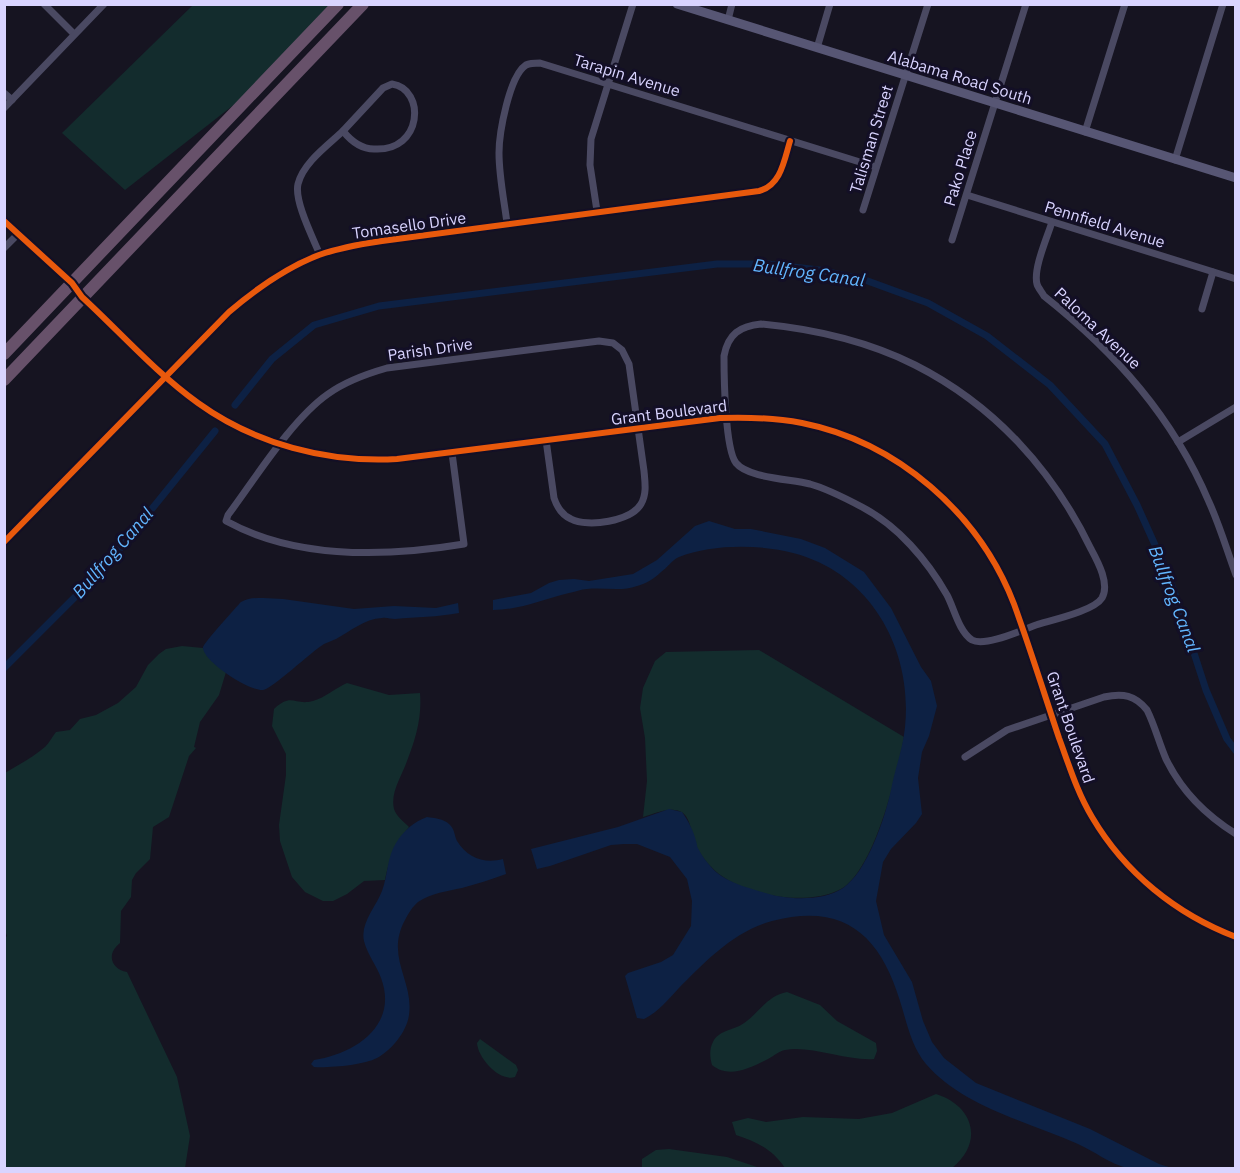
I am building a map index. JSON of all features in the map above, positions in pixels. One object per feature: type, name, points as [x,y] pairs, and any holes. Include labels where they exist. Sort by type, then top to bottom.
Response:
[{"type":"highway","points":[[4,354],[338,4]]},
{"type":"highway","points":[[4,380],[363,4]]},
{"type":"street","points":[[44,4],[74,34]]},
{"type":"street","points":[[4,108],[104,4]]},
{"type":"street","points":[[597,212],[590,165],[590,148],[633,4]]},
{"type":"street","name":"Alabama Road South","points":[[677,4],[1236,178]]},
{"type":"street","points":[[728,20],[732,4]]},
{"type":"street","points":[[817,48],[830,4]]},
{"type":"street","name":"Talisman Street","points":[[863,210],[928,4]]},
{"type":"street","name":"Pako Place","points":[[952,240],[1026,4]]},
{"type":"street","points":[[1085,132],[1125,4]]},
{"type":"street","points":[[1175,160],[1223,4]]},
{"type":"street","name":"Tarapin Avenue","points":[[507,223],[499,153],[507,105],[520,71],[526,66],[540,63],[876,167]]},
{"type":"street","points":[[320,255],[298,198],[298,183],[306,168],[382,88],[392,84],[400,85],[410,95],[414,120],[412,131],[402,143],[386,149],[370,149],[354,143],[343,131]]},
{"type":"street","points":[[4,93],[12,100]]},
{"type":"street","name":"Tomasello Drive","points":[[4,542],[229,312],[257,289],[288,270],[320,255],[359,245],[767,189],[779,176],[790,141]]},
{"type":"street","name":"Pennfield Avenue","points":[[967,195],[1236,279]]},
{"type":"street","name":"Grant Boulevard","points":[[4,221],[72,283],[82,297],[166,376],[197,402],[254,435],[309,452],[352,459],[397,459],[727,418],[784,420],[827,430],[873,448],[910,471],[944,498],[964,519],[983,546],[1005,585],[1023,630],[1079,792],[1091,816],[1113,848],[1133,871],[1167,900],[1203,923],[1236,938]]},
{"type":"street","name":"Paloma Avenue","points":[[1052,222],[1036,275],[1037,285],[1044,296],[1089,334],[1130,375],[1149,399],[1178,442],[1209,501],[1236,575]]},
{"type":"street","points":[[4,248],[18,234]]},
{"type":"street","points":[[1202,309],[1213,272]]},
{"type":"street","points":[[752,325],[805,330],[848,339],[909,362],[963,394],[1014,438],[1047,475],[1087,539],[1105,585],[1104,593],[1100,601],[1094,605],[1023,630],[984,642],[970,639],[964,632],[950,601],[935,576],[924,561],[892,528],[866,509],[830,491],[811,484],[756,474],[740,466],[735,462],[729,447],[727,418],[724,363],[726,345],[736,331],[752,325]]},
{"type":"street","name":"Parish Drive","points":[[452,453],[464,544],[391,553],[348,552],[311,548],[273,540],[241,530],[226,521],[228,515],[281,444],[316,403],[346,383],[387,368],[599,341],[613,343],[626,356],[631,372],[637,428]]},
{"type":"street","points":[[1178,442],[1236,407]]},
{"type":"street","points":[[546,441],[554,498],[563,514],[570,519],[584,522],[609,521],[629,515],[641,505],[644,496],[644,471],[637,428]]},
{"type":"street","points":[[965,757],[1007,730],[1112,695],[1127,695],[1147,710],[1171,767],[1189,794],[1204,810],[1236,834]]},
{"type":"green space","points":[[193,5],[333,5],[245,96],[125,190],[62,133]]},
{"type":"green space","points":[[182,646],[203,648],[214,663],[226,672],[219,695],[200,722],[194,747],[196,748],[189,756],[169,817],[153,827],[150,859],[132,880],[131,897],[121,911],[120,943],[113,952],[112,960],[117,968],[127,972],[177,1077],[190,1136],[185,1168],[5,1168],[4,939],[7,936],[5,930],[5,773],[45,747],[56,732],[70,730],[80,719],[96,715],[118,703],[136,687],[148,665],[159,654],[166,649]]},
{"type":"green space","points":[[759,650],[904,737],[883,819],[864,863],[853,879],[841,889],[820,896],[783,897],[741,886],[719,874],[700,854],[690,824],[683,813],[668,810],[643,817],[647,781],[645,738],[640,708],[643,688],[655,661],[666,652]]},
{"type":"green space","points":[[347,683],[389,695],[420,693],[416,736],[397,784],[393,803],[395,812],[409,827],[393,852],[385,880],[364,881],[333,901],[323,901],[305,892],[292,877],[280,841],[279,825],[286,775],[286,754],[272,726],[274,709],[285,701],[313,701]]},
{"type":"green space","points":[[787,992],[820,1005],[837,1021],[876,1043],[877,1051],[874,1059],[795,1049],[783,1051],[740,1071],[725,1071],[712,1065],[711,1048],[718,1035],[741,1025],[773,997]]},
{"type":"green space","points":[[480,1039],[516,1065],[518,1070],[515,1077],[502,1076],[490,1068],[478,1049],[477,1043]]},
{"type":"green space","points":[[936,1094],[959,1107],[970,1126],[971,1136],[968,1147],[962,1158],[952,1168],[785,1168],[764,1147],[736,1135],[732,1122],[748,1118],[766,1122],[803,1117],[859,1119],[892,1113]]},
{"type":"green space","points":[[669,1149],[727,1157],[760,1168],[642,1168],[642,1159],[656,1150]]},
{"type":"water","points":[[709,521],[735,529],[751,529],[801,539],[825,548],[864,572],[891,608],[921,667],[931,681],[937,706],[922,752],[918,778],[922,814],[891,849],[883,862],[876,901],[884,935],[912,982],[923,1021],[932,1042],[944,1058],[976,1083],[1090,1129],[1159,1164],[1172,1168],[1138,1170],[1121,1166],[1078,1144],[977,1102],[941,1079],[926,1064],[917,1050],[892,978],[882,958],[856,929],[839,921],[820,916],[797,916],[772,921],[745,932],[699,968],[662,1006],[644,1019],[637,1018],[625,976],[673,955],[691,926],[692,901],[687,879],[670,857],[637,844],[611,845],[537,869],[531,849],[618,827],[669,809],[682,812],[702,856],[716,872],[726,879],[781,897],[825,896],[843,888],[852,880],[874,844],[884,815],[904,735],[906,698],[902,670],[894,643],[881,619],[865,597],[845,578],[821,563],[793,553],[750,547],[706,550],[679,557],[644,584],[631,588],[582,589],[522,606],[493,610],[493,600],[531,593],[559,580],[589,581],[633,574],[657,560],[695,526]]},
{"type":"water","points":[[263,598],[354,609],[394,606],[436,608],[458,603],[459,613],[369,621],[324,644],[274,684],[263,690],[248,686],[227,674],[210,660],[203,647],[241,602]]},
{"type":"water","points":[[427,817],[449,824],[461,847],[471,855],[490,861],[503,859],[506,874],[434,894],[416,904],[405,920],[398,946],[409,1003],[408,1021],[402,1034],[388,1050],[377,1058],[347,1066],[314,1067],[311,1064],[314,1060],[329,1057],[358,1044],[369,1035],[384,1010],[385,995],[381,978],[365,946],[364,928],[382,891],[396,843],[410,827]]},
{"type":"waterway","name":"Bullfrog Canal","points":[[235,405],[272,359],[314,325],[379,306],[717,264],[768,264],[819,270],[865,280],[928,303],[987,336],[1050,385],[1105,444],[1137,505],[1169,576],[1206,690],[1227,739],[1236,751]]},
{"type":"waterway","name":"Bullfrog Canal","points":[[4,668],[104,568],[215,431]]},
{"type":"cycle path","points":[[4,542],[229,312],[260,287],[294,266],[350,246],[374,242],[759,191],[777,178],[790,141]]},
{"type":"cycle path","points":[[4,221],[72,283],[82,297],[153,366],[198,403],[243,430],[293,448],[344,458],[397,459],[720,418],[751,418],[802,423],[837,432],[870,446],[902,465],[930,486],[957,512],[999,571],[1014,604],[1074,778],[1087,808],[1105,837],[1136,874],[1173,904],[1214,928],[1236,937]]}]
